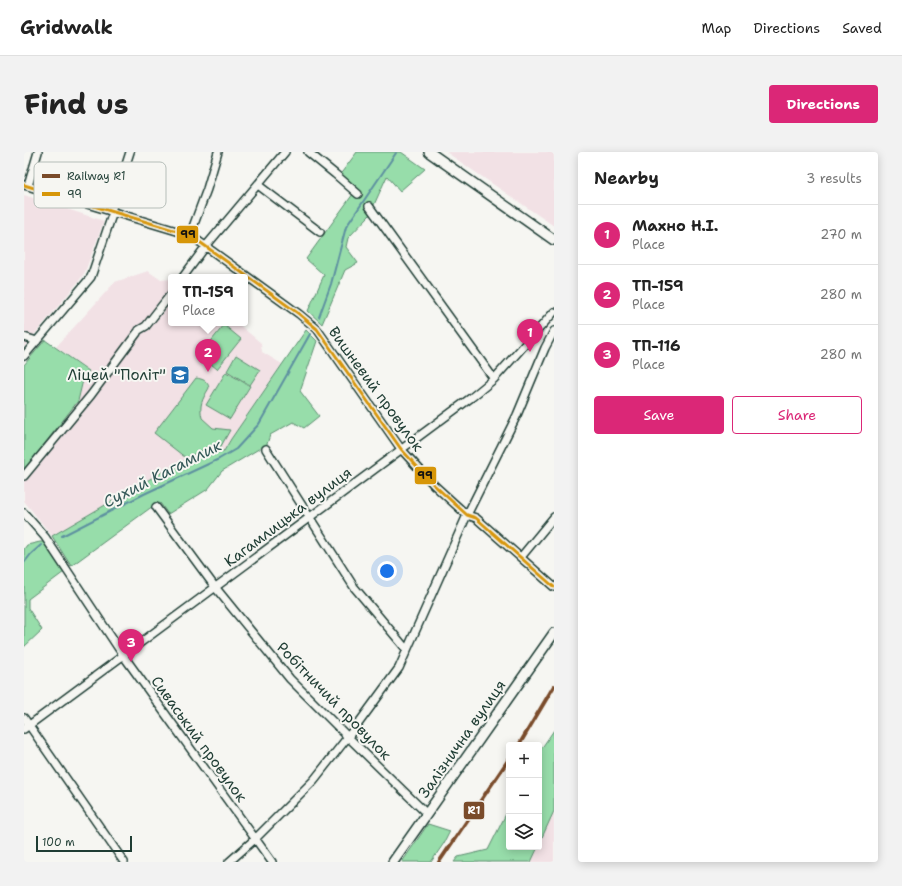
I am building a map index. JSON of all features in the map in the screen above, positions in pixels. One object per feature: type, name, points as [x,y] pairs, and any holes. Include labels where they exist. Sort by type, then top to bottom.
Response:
[{"type":"main road","points":[[429,152],[439,156],[554,240]]},
{"type":"main road","name":"Залізнична вулиця","points":[[393,862],[554,633]]},
{"type":"street","points":[[34,162],[38,152]]},
{"type":"street","points":[[127,162],[130,152]]},
{"type":"street","points":[[190,235],[207,189],[218,152]]},
{"type":"street","points":[[185,274],[206,246],[285,152]]},
{"type":"street","points":[[308,152],[358,194]]},
{"type":"street","points":[[26,186],[34,163]]},
{"type":"street","points":[[258,185],[320,232]]},
{"type":"street","points":[[368,206],[494,379]]},
{"type":"street","name":"Вишневий провулок","points":[[102,208],[190,235],[244,274]]},
{"type":"street","points":[[24,356],[91,277],[113,208]]},
{"type":"street","name":"Вишневий провулок","points":[[248,277],[317,329],[401,449],[434,485],[467,515],[476,518],[554,587]]},
{"type":"street","points":[[24,476],[91,395],[138,332],[146,326],[168,298]]},
{"type":"street","name":"Кагамлицька вулиця","points":[[26,727],[494,379],[554,312]]},
{"type":"street","points":[[229,862],[255,839],[314,780],[399,668],[467,515],[517,415],[545,348],[554,331]]},
{"type":"street","points":[[24,337],[37,341]]},
{"type":"street","points":[[266,448],[354,587],[407,650]]},
{"type":"street","name":"Робітничий провулок","points":[[156,507],[215,587],[290,679],[426,813]]},
{"type":"street","name":"Сиваський провулок","points":[[24,513],[45,537],[123,655],[272,862]]},
{"type":"street","points":[[521,557],[554,517]]},
{"type":"street","points":[[24,718],[26,727],[124,862]]},
{"type":"shaded area","points":[[446,152],[554,152],[554,226]]},
{"type":"shaded area","points":[[24,195],[34,198],[34,208],[64,208],[104,221],[85,272],[24,347]]},
{"type":"shaded area","name":"Ліцей \"Політ\"","points":[[148,271],[161,280],[168,279],[168,326],[241,326],[261,343],[262,352],[282,364],[224,451],[210,449],[162,472],[52,536],[24,501],[24,470],[78,401],[83,380],[89,371],[56,347],[115,282]]},
{"type":"shaded area","points":[[554,730],[554,862],[481,862],[506,814],[506,850],[542,850],[542,748]]},
{"type":"green space","points":[[357,152],[401,152],[425,169],[400,191],[387,176],[369,216],[348,238],[346,247],[358,263],[345,270],[322,324],[308,311],[324,275],[306,259],[353,194],[336,180]]},
{"type":"green space","points":[[223,326],[241,339],[217,369],[200,355]]},
{"type":"green space","points":[[306,330],[317,341],[300,391],[319,416],[304,428],[293,422],[270,435],[267,444],[222,471],[208,489],[168,514],[160,503],[153,506],[71,566],[52,536],[162,472],[210,449],[224,451]]},
{"type":"green space","points":[[45,340],[89,371],[83,380],[78,401],[24,470],[24,365]]},
{"type":"green space","points":[[236,355],[260,370],[250,385],[227,371]]},
{"type":"green space","points":[[226,372],[250,386],[230,419],[206,405]]},
{"type":"green space","points":[[196,378],[205,381],[209,388],[202,403],[202,418],[213,428],[230,430],[220,448],[209,447],[186,458],[154,433]]},
{"type":"green space","points":[[44,542],[64,572],[28,599],[28,608],[42,630],[24,647],[24,549],[27,545]]},
{"type":"green space","points":[[554,730],[554,811],[542,837],[542,778],[542,748]]},
{"type":"green space","points":[[506,814],[506,850],[537,850],[531,862],[454,862],[458,857],[488,850]]},
{"type":"green space","points":[[428,824],[450,831],[431,862],[402,862]]},
{"type":"waterway","name":"Сухий Кагамлик","points":[[319,317],[331,284],[346,227],[396,153]]},
{"type":"waterway","name":"Сухий Кагамлик","points":[[62,536],[144,494],[219,459],[236,449],[259,424],[310,334]]},
{"type":"waterway","name":"Сухий Кагамлик","points":[[24,563],[41,545]]},
{"type":"rail line","name":"R1","points":[[521,742],[554,686]]},
{"type":"rail line","name":"R1","points":[[439,862],[506,763]]},
{"type":"transit line","name":"99","points":[[24,185],[34,188]]},
{"type":"transit line","name":"99","points":[[100,208],[190,235],[244,274]]},
{"type":"transit line","name":"99","points":[[248,277],[317,329],[401,449],[434,485],[467,515],[476,518],[554,587]]},
{"type":"place","name":"Махно Н.І.","points":[[530,352]]},
{"type":"place","name":"ТП-159","points":[[208,372]]},
{"type":"place","name":"Ліцей \"Політ\"","points":[[180,375]]},
{"type":"place","name":"ТП-116","points":[[131,662]]}]
